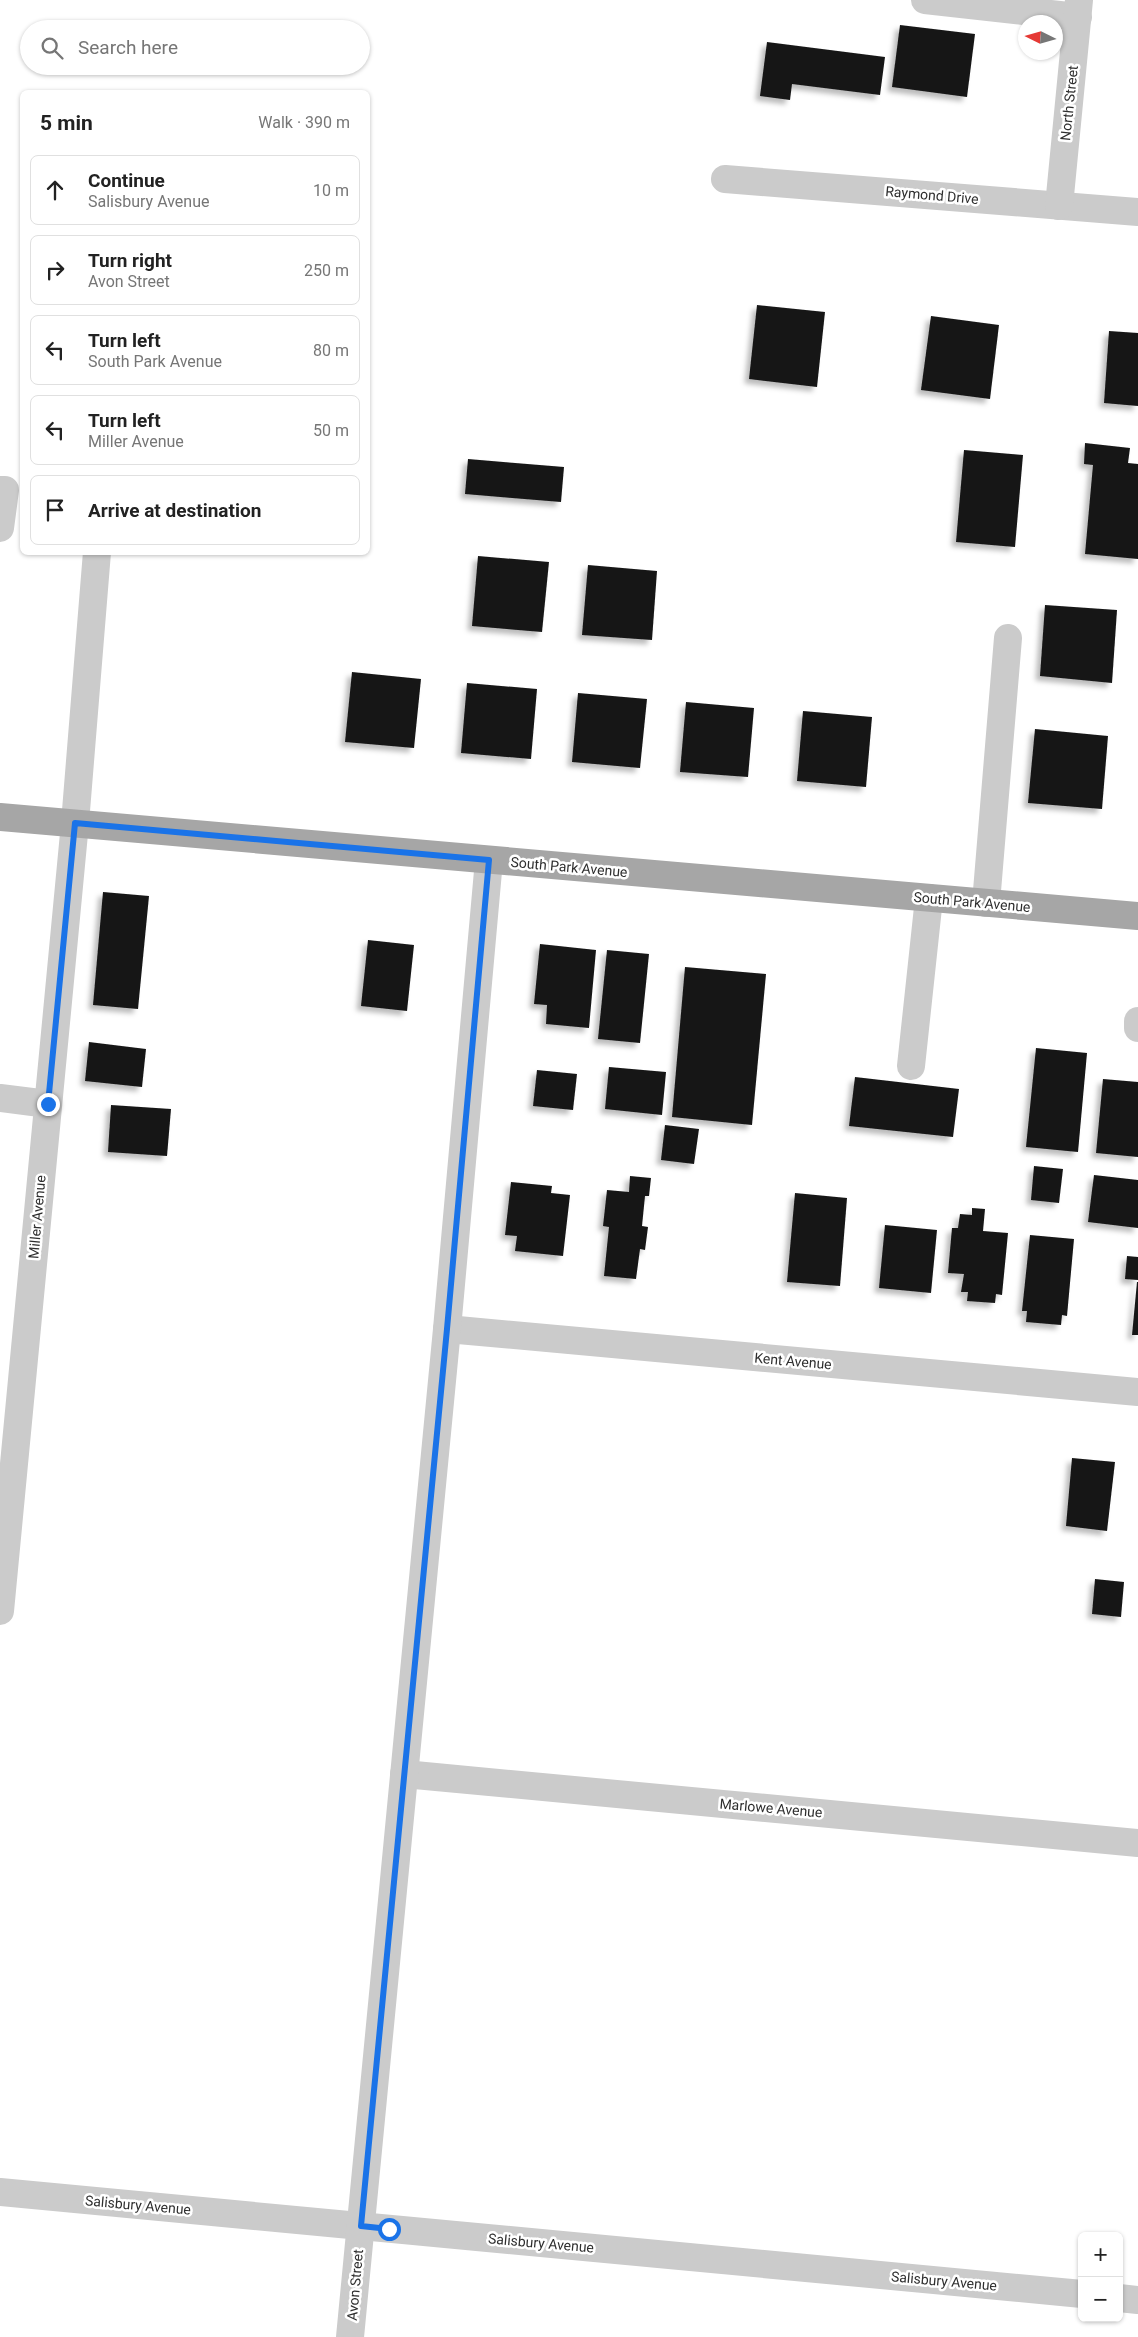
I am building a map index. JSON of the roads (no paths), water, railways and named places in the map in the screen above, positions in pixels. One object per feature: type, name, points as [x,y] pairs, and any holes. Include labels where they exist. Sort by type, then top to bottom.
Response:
[{"type":"main road","name":"South Park Avenue","points":[[0,817],[1138,916]]},
{"type":"street","points":[[925,0],[1079,9]]},
{"type":"street","name":"North Street","points":[[1060,206],[1079,9]]},
{"type":"street","name":"Raymond Drive","points":[[725,179],[1138,212]]},
{"type":"street","points":[[0,490],[4,490],[0,528]]},
{"type":"street","name":"Miller Avenue","points":[[0,1611],[75,823],[97,555]]},
{"type":"street","points":[[986,903],[1008,638]]},
{"type":"street","name":"Avon Street","points":[[350,2337],[447,1329],[489,860]]},
{"type":"street","points":[[911,1066],[929,898]]},
{"type":"street","points":[[1138,1021],[1138,1028]]},
{"type":"street","points":[[0,1098],[48,1104]]},
{"type":"street","name":"Kent Avenue","points":[[447,1329],[1138,1392]]},
{"type":"street","name":"Marlowe Avenue","points":[[404,1774],[1138,1843]]},
{"type":"street","name":"Salisbury Avenue","points":[[0,2192],[1078,2294]]},
{"type":"street","points":[[1123,2298],[1138,2300]]}]
